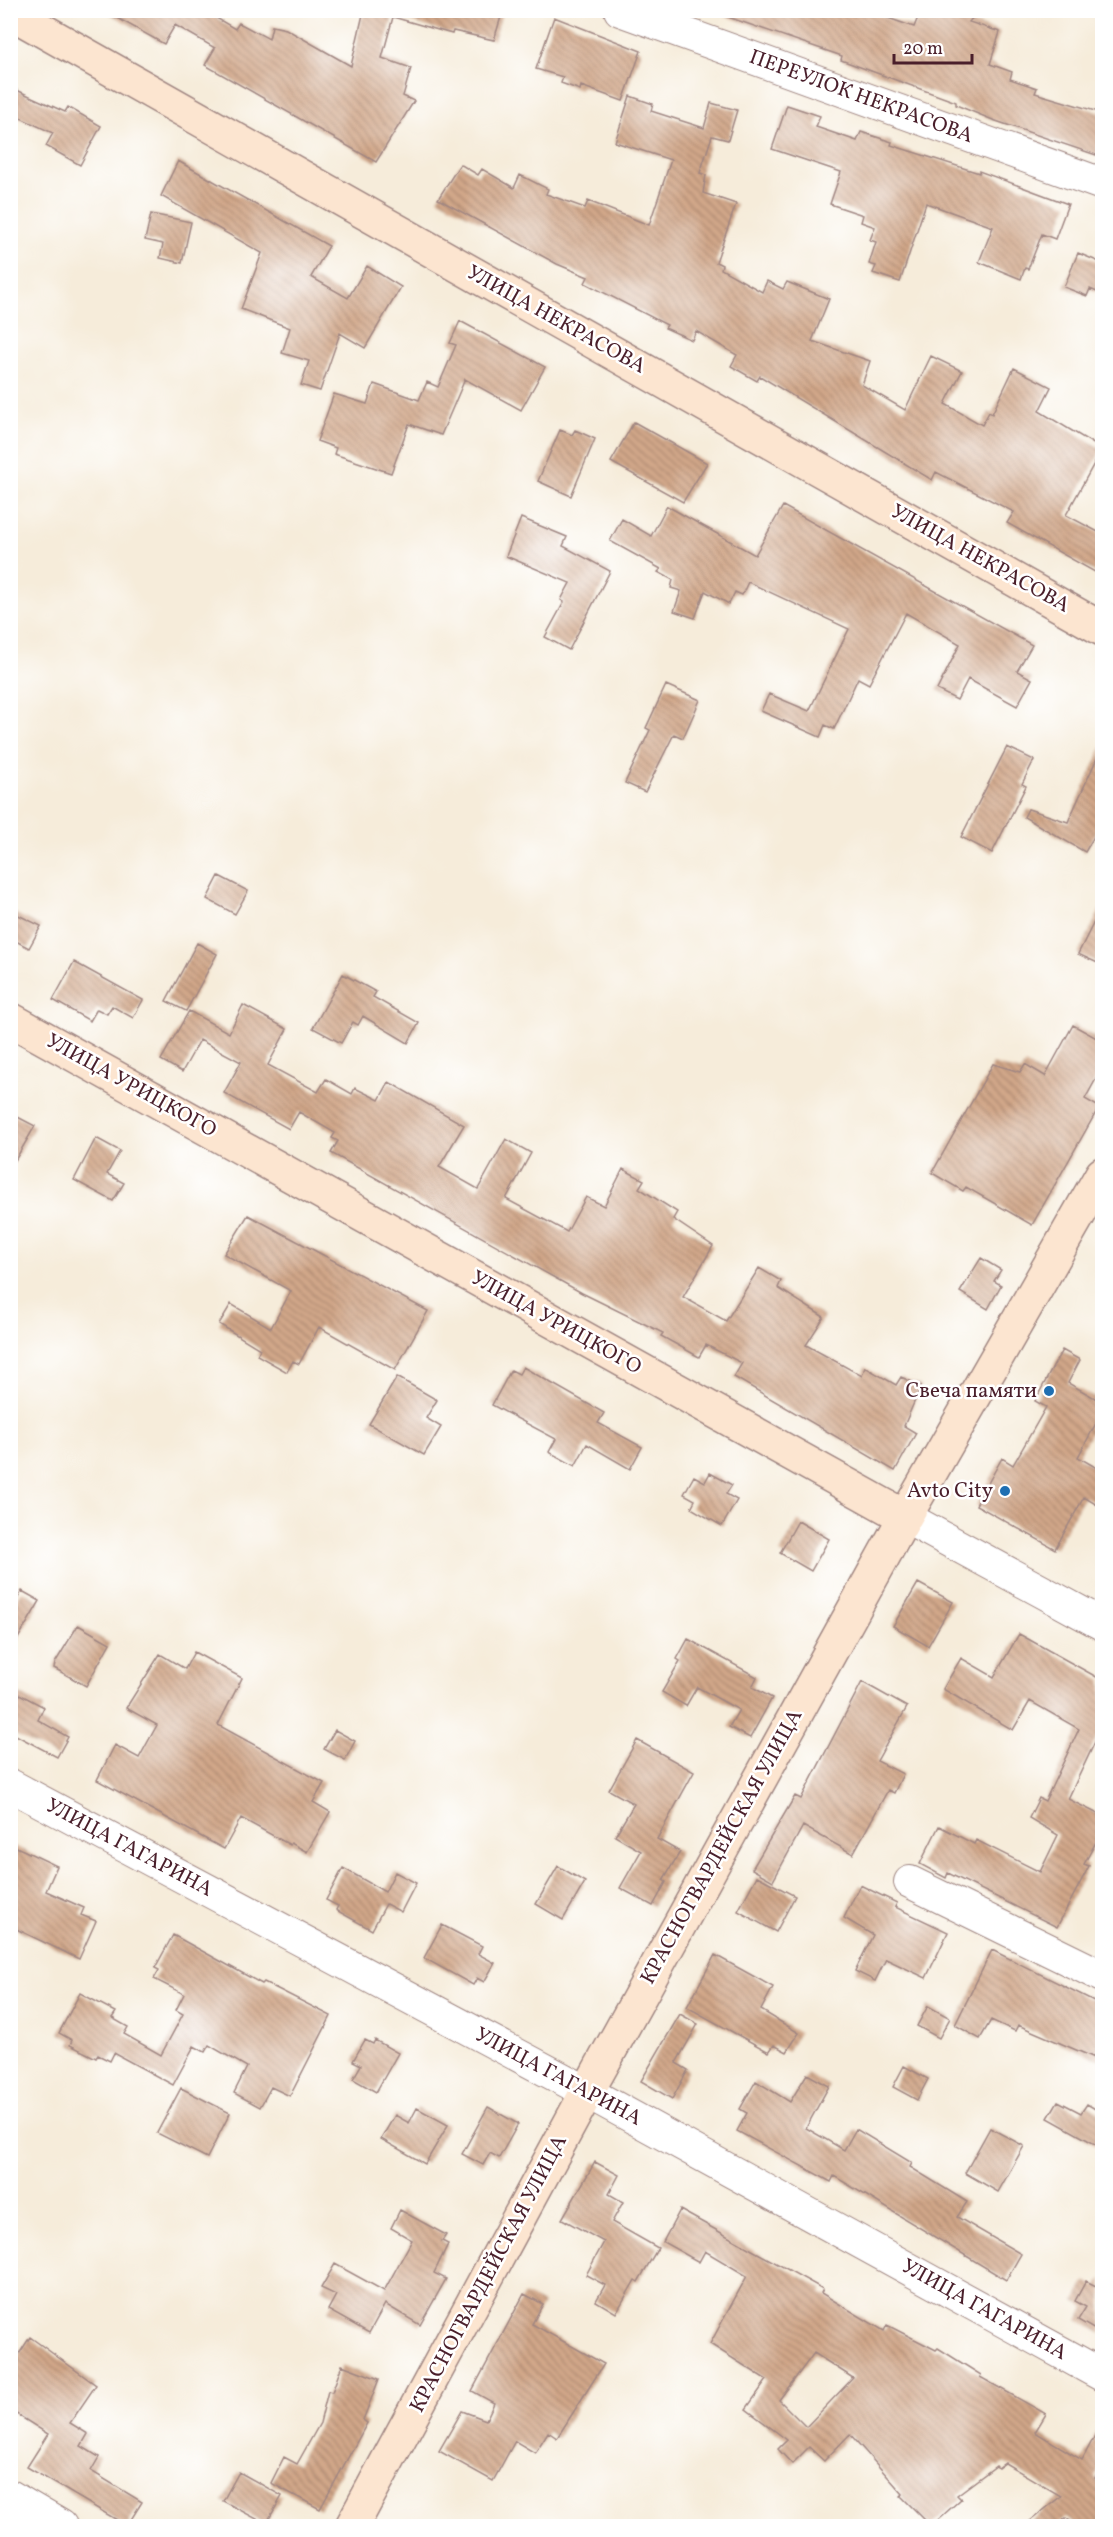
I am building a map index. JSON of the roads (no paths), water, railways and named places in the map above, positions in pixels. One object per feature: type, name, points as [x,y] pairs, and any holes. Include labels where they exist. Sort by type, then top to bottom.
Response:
[{"type":"street","name":"ПЕРЕУЛОК НЕКРАСОВА","points":[[620,10],[1102,184]]},
{"type":"street","name":"УЛИЦА НЕКРАСОВА","points":[[10,12],[1102,629]]},
{"type":"street","name":"УЛИЦА УРИЦКОГО","points":[[10,1019],[905,1517],[1102,1624]]},
{"type":"street","name":"КРАСНОГВАРДЕЙСКАЯ УЛИЦА","points":[[352,2526],[587,2092],[905,1517],[1102,1174]]},
{"type":"street","name":"УЛИЦА ГАГАРИНА","points":[[10,1785],[587,2092],[1102,2375]]},
{"type":"street","points":[[910,1882],[1102,1976]]},
{"type":"street","points":[[10,2496],[61,2526]]},
{"type":"place","name":"Свеча памяти","points":[[1049,1391]]},
{"type":"place","name":"Avto City","points":[[1005,1491]]}]
